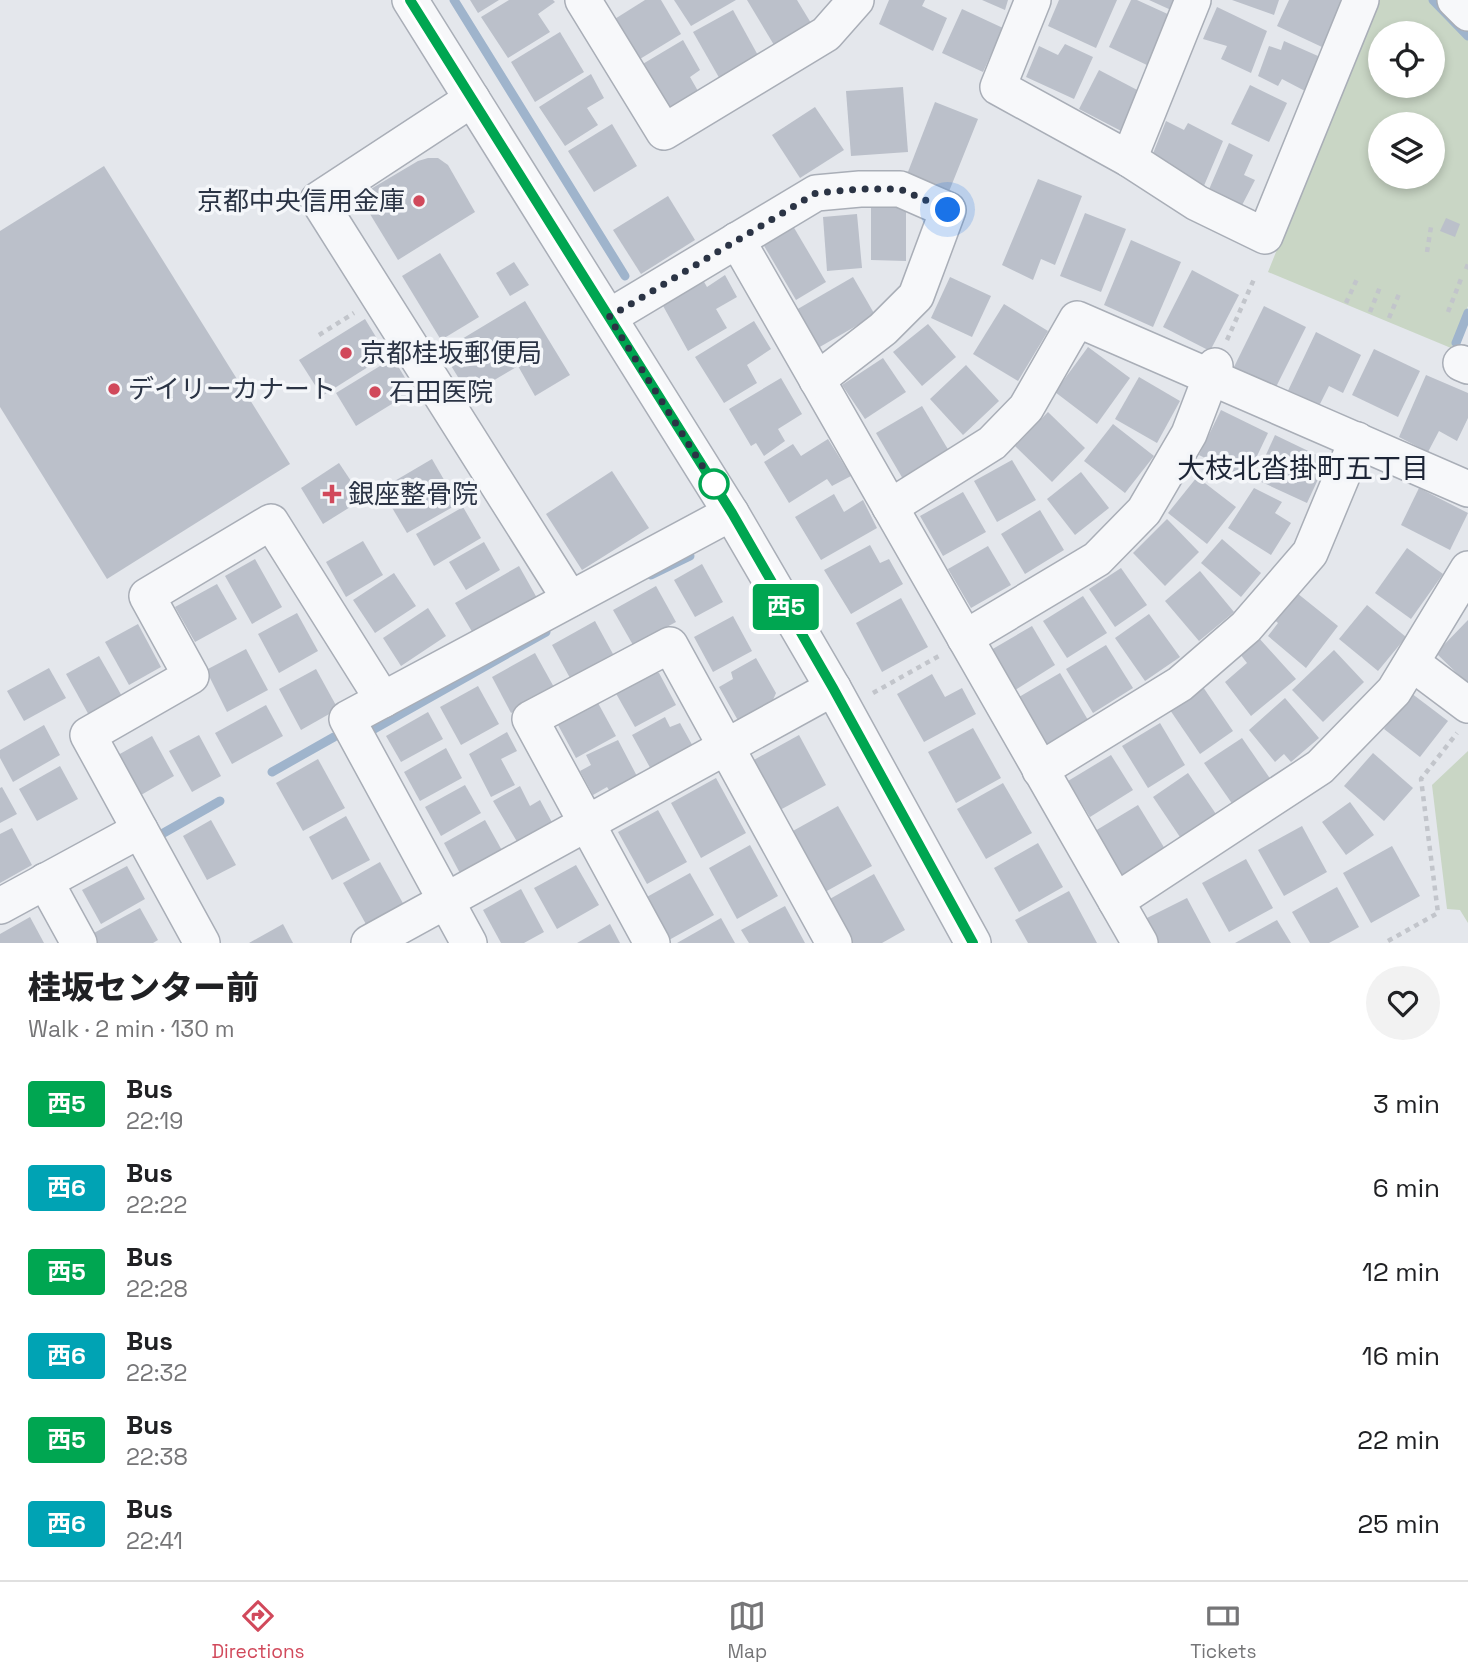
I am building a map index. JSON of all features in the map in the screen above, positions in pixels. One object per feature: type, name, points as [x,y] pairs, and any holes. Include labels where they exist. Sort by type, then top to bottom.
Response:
[{"type":"street","points":[[410,0],[732,513],[833,688],[973,943]]},
{"type":"street","points":[[584,0],[664,132],[826,34],[856,0]]},
{"type":"street","points":[[1033,0],[998,88],[1129,159],[1197,203],[1265,236],[1361,0]]},
{"type":"street","points":[[1129,159],[1193,0]]},
{"type":"street","points":[[1455,0],[1468,13]]},
{"type":"street","points":[[472,99],[318,200],[570,599]]},
{"type":"street","points":[[609,317],[816,193],[900,189],[948,210],[916,296],[883,329],[817,380]]},
{"type":"street","points":[[737,240],[1140,943]]},
{"type":"street","points":[[890,507],[992,443],[1026,408],[1077,319],[1214,372],[1468,489]]},
{"type":"street","points":[[965,638],[1097,559],[1144,511],[1189,434],[1214,372]]},
{"type":"street","points":[[1040,769],[1180,684],[1246,627],[1310,553],[1357,440]]},
{"type":"street","points":[[469,943],[347,719],[732,513]]},
{"type":"street","points":[[202,943],[88,735],[191,676],[147,596],[271,522],[383,700]]},
{"type":"street","points":[[1116,901],[1320,767],[1394,691],[1468,569]]},
{"type":"street","points":[[652,943],[530,719],[670,645],[834,943]]},
{"type":"street","points":[[1412,663],[1464,717]]},
{"type":"street","points":[[369,943],[833,688]]},
{"type":"street","points":[[0,905],[140,830]]},
{"type":"street","points":[[45,881],[79,943]]},
{"type":"path","points":[[1427,252],[1431,228]]},
{"type":"path","points":[[1214,372],[1255,276]]},
{"type":"path","points":[[1346,303],[1357,279]]},
{"type":"path","points":[[1448,312],[1461,279]]},
{"type":"path","points":[[1370,312],[1380,287]]},
{"type":"path","points":[[1389,318],[1399,294]]},
{"type":"path","points":[[319,335],[361,308]]},
{"type":"path","points":[[868,696],[933,660],[965,638]]},
{"type":"path","points":[[1388,941],[1438,913],[1421,779],[1464,717]]},
{"type":"green space","points":[[1377,0],[1429,0],[1468,40],[1468,306],[1451,348],[1268,272],[1368,22],[1368,98],[1445,98],[1445,21],[1369,21]]},
{"type":"green space","points":[[1468,751],[1468,923],[1460,910],[1447,909],[1432,785]]},
{"type":"building","points":[[470,0],[499,0],[478,13]]},
{"type":"building","points":[[509,0],[555,2],[538,14],[550,32],[508,58],[481,17]]},
{"type":"building","points":[[645,0],[661,0],[681,34],[635,62],[610,22]]},
{"type":"building","points":[[674,0],[736,0],[691,26]]},
{"type":"building","points":[[747,0],[797,0],[814,28],[777,50]]},
{"type":"building","points":[[889,0],[925,0],[922,6],[947,18],[933,51],[879,24]]},
{"type":"building","points":[[982,0],[1008,0],[1005,10]]},
{"type":"building","points":[[1059,0],[1117,0],[1096,48],[1048,26]]},
{"type":"building","points":[[1131,0],[1137,0],[1172,16],[1149,66],[1109,47]]},
{"type":"building","points":[[1149,0],[1175,0],[1171,10]]},
{"type":"building","points":[[1232,0],[1279,0],[1274,15]]},
{"type":"building","points":[[1289,0],[1344,2],[1322,47],[1277,26]]},
{"type":"building","points":[[1217,7],[1267,31],[1251,73],[1221,59],[1227,46],[1203,39]]},
{"type":"building","points":[[962,9],[1003,28],[983,72],[942,53]]},
{"type":"building","points":[[733,10],[760,59],[721,81],[693,32]]},
{"type":"building","points":[[560,32],[584,72],[535,102],[511,62]]},
{"type":"building","points":[[683,40],[700,70],[690,77],[698,91],[669,110],[641,65]]},
{"type":"building","points":[[1284,41],[1318,56],[1305,91],[1282,79],[1278,86],[1258,76],[1269,46],[1281,50]]},
{"type":"building","points":[[1065,44],[1093,57],[1074,99],[1026,77],[1039,46],[1058,55]]},
{"type":"building","points":[[1099,70],[1143,93],[1123,132],[1079,109]]},
{"type":"building","points":[[591,74],[604,98],[587,108],[598,125],[565,146],[539,107]]},
{"type":"building","points":[[1250,85],[1287,103],[1269,142],[1231,124]]},
{"type":"building","points":[[903,87],[908,152],[851,156],[846,91]]},
{"type":"building","points":[[935,102],[978,119],[948,194],[906,177]]},
{"type":"building","points":[[815,107],[844,150],[800,178],[772,135]]},
{"type":"building","points":[[1166,121],[1184,130],[1188,123],[1223,141],[1203,188],[1167,169],[1170,163],[1152,156]]},
{"type":"building","points":[[612,124],[637,166],[594,192],[568,151]]},
{"type":"building","points":[[1229,143],[1253,155],[1244,175],[1255,180],[1239,211],[1207,194]]},
{"type":"building","points":[[438,158],[448,165],[475,212],[398,260],[359,196],[418,161]]},
{"type":"building","points":[[104,166],[290,464],[107,579],[0,407],[0,231]]},
{"type":"building","points":[[1038,179],[1082,196],[1055,265],[1041,259],[1033,280],[1002,265]]},
{"type":"building","points":[[668,196],[695,240],[641,274],[613,230]]},
{"type":"building","points":[[871,207],[906,207],[906,261],[871,260]]},
{"type":"building","points":[[1085,213],[1126,229],[1101,292],[1060,276]]},
{"type":"building","points":[[857,214],[862,268],[827,271],[823,217]]},
{"type":"building","points":[[1446,218],[1460,224],[1455,237],[1440,231]]},
{"type":"building","points":[[793,226],[826,282],[796,300],[763,244]]},
{"type":"building","points":[[1131,240],[1181,262],[1153,327],[1104,305]]},
{"type":"building","points":[[440,253],[479,317],[441,340],[402,276]]},
{"type":"building","points":[[514,262],[529,285],[510,296],[496,273]]},
{"type":"building","points":[[1192,270],[1239,295],[1210,351],[1163,327]]},
{"type":"building","points":[[725,275],[737,297],[716,309],[727,328],[688,351],[662,304],[703,280],[707,287]]},
{"type":"building","points":[[853,277],[875,315],[818,348],[796,310]]},
{"type":"building","points":[[950,277],[991,296],[972,337],[931,318]]},
{"type":"building","points":[[525,301],[570,375],[535,396],[518,366],[469,395],[442,351]]},
{"type":"building","points":[[1004,304],[1048,331],[1018,381],[973,354]]},
{"type":"building","points":[[1264,306],[1306,327],[1273,393],[1231,373]]},
{"type":"building","points":[[365,319],[387,355],[322,396],[299,360]]},
{"type":"building","points":[[754,321],[771,349],[747,365],[757,383],[724,403],[695,357]]},
{"type":"building","points":[[928,324],[956,357],[922,386],[893,352]]},
{"type":"building","points":[[1316,332],[1361,355],[1343,393],[1329,386],[1317,410],[1285,397]]},
{"type":"building","points":[[1088,347],[1130,378],[1097,424],[1055,392]]},
{"type":"building","points":[[1374,349],[1420,371],[1398,417],[1352,395]]},
{"type":"building","name":"石田医院","points":[[393,358],[413,391],[356,426],[336,393]]},
{"type":"building","points":[[883,358],[906,392],[865,419],[842,385]]},
{"type":"building","points":[[966,365],[999,401],[963,435],[930,399]]},
{"type":"building","points":[[1426,375],[1468,393],[1468,418],[1457,441],[1439,431],[1428,452],[1399,437]]},
{"type":"building","points":[[1139,377],[1180,401],[1157,443],[1115,419]]},
{"type":"building","points":[[781,378],[802,414],[778,429],[785,441],[764,456],[756,443],[751,446],[729,409]]},
{"type":"building","points":[[922,406],[949,451],[903,479],[876,433]]},
{"type":"building","points":[[1221,410],[1268,433],[1246,479],[1199,455]]},
{"type":"building","points":[[1048,412],[1085,448],[1052,482],[1015,446]]},
{"type":"building","points":[[1113,424],[1154,456],[1125,493],[1084,461]]},
{"type":"building","points":[[1275,435],[1327,460],[1307,503],[1255,479]]},
{"type":"building","points":[[828,439],[851,476],[832,486],[827,479],[789,503],[764,462],[793,444],[801,456]]},
{"type":"building","points":[[432,459],[458,504],[407,533],[381,489]]},
{"type":"building","points":[[1012,460],[1036,500],[997,522],[974,481]]},
{"type":"building","name":"銀座整骨院","points":[[339,463],[363,499],[323,524],[301,488]]},
{"type":"building","points":[[612,471],[649,528],[582,570],[546,514]]},
{"type":"building","points":[[1081,472],[1109,508],[1075,535],[1047,499]]},
{"type":"building","points":[[1197,477],[1236,507],[1207,544],[1168,513]]},
{"type":"building","points":[[1254,488],[1282,502],[1275,513],[1291,523],[1271,555],[1228,528]]},
{"type":"building","points":[[1419,488],[1468,513],[1450,550],[1401,525]]},
{"type":"building","points":[[963,492],[986,532],[943,556],[920,516]]},
{"type":"building","points":[[834,494],[844,512],[863,500],[877,528],[821,560],[795,517]]},
{"type":"building","points":[[463,507],[481,538],[434,566],[416,534]]},
{"type":"building","points":[[1040,510],[1064,550],[1025,574],[1001,534]]},
{"type":"building","points":[[1167,519],[1199,552],[1165,586],[1133,553]]},
{"type":"building","points":[[1222,539],[1261,573],[1241,597],[1201,563]]},
{"type":"building","points":[[363,541],[383,575],[346,597],[326,562]]},
{"type":"building","points":[[484,542],[500,570],[466,590],[449,562]]},
{"type":"building","points":[[870,545],[880,563],[889,559],[903,584],[851,614],[824,570]]},
{"type":"building","points":[[988,546],[1011,585],[971,608],[948,569]]},
{"type":"building","points":[[1407,548],[1443,574],[1411,619],[1375,593]]},
{"type":"building","points":[[255,559],[282,607],[252,624],[225,576]]},
{"type":"building","points":[[702,564],[723,602],[695,617],[674,580]]},
{"type":"building","points":[[519,566],[537,598],[474,635],[455,603]]},
{"type":"building","points":[[1121,568],[1147,605],[1115,627],[1089,589]]},
{"type":"building","points":[[1200,571],[1234,612],[1199,641],[1165,601]]},
{"type":"building","points":[[394,573],[416,606],[375,633],[353,600]]},
{"type":"building","points":[[217,584],[237,619],[195,642],[175,607]]},
{"type":"building","points":[[656,586],[676,622],[633,645],[613,610]]},
{"type":"building","points":[[1292,589],[1338,626],[1306,668],[1268,636],[1278,623],[1270,616]]},
{"type":"building","points":[[1083,596],[1107,633],[1067,658],[1043,621]]},
{"type":"building","points":[[901,598],[928,647],[882,672],[856,623]]},
{"type":"building","points":[[1367,605],[1406,637],[1378,671],[1339,639]]},
{"type":"building","points":[[428,608],[446,636],[401,666],[383,638]]},
{"type":"building","points":[[297,613],[318,651],[279,673],[258,634]]},
{"type":"building","points":[[1149,614],[1180,657],[1145,681],[1115,638]]},
{"type":"building","points":[[733,616],[752,651],[713,672],[694,637]]},
{"type":"building","points":[[1468,620],[1468,684],[1436,653]]},
{"type":"building","points":[[595,621],[613,654],[570,678],[552,645]]},
{"type":"building","points":[[138,624],[161,667],[129,685],[105,642]]},
{"type":"building","points":[[1032,626],[1055,665],[1015,690],[991,650]]},
{"type":"building","points":[[1258,637],[1296,679],[1251,716],[1225,682],[1247,663],[1240,654]]},
{"type":"building","points":[[1106,645],[1133,688],[1093,713],[1066,669]]},
{"type":"building","points":[[246,649],[268,690],[227,712],[206,670]]},
{"type":"building","points":[[1334,650],[1364,682],[1323,722],[1292,690]]},
{"type":"building","points":[[535,653],[555,689],[511,713],[492,677]]},
{"type":"building","points":[[99,656],[123,698],[90,717],[66,674]]},
{"type":"building","points":[[756,658],[776,693],[770,707],[740,724],[719,687],[733,679],[731,672]]},
{"type":"building","points":[[49,668],[66,698],[24,721],[7,691]]},
{"type":"building","points":[[316,669],[338,709],[301,730],[279,689]]},
{"type":"building","points":[[647,672],[659,673],[676,705],[635,727],[614,690]]},
{"type":"building","points":[[1060,673],[1088,720],[1048,745],[1019,697]]},
{"type":"building","points":[[932,674],[945,697],[962,688],[976,714],[924,742],[897,694]]},
{"type":"building","points":[[478,686],[499,724],[461,745],[440,707]]},
{"type":"building","points":[[1203,687],[1233,731],[1200,754],[1170,710]]},
{"type":"building","points":[[1411,693],[1448,721],[1420,757],[1384,729]]},
{"type":"building","points":[[1285,698],[1319,738],[1291,762],[1284,754],[1275,762],[1249,730]]},
{"type":"building","points":[[598,703],[616,736],[576,758],[558,725]]},
{"type":"building","points":[[266,705],[283,736],[232,764],[215,733]]},
{"type":"building","points":[[428,712],[443,739],[401,762],[386,736]]},
{"type":"building","points":[[665,717],[670,727],[680,723],[695,750],[653,773],[632,735]]},
{"type":"building","points":[[1160,723],[1185,765],[1148,788],[1122,746]]},
{"type":"building","points":[[44,725],[60,755],[13,782],[0,758],[0,750]]},
{"type":"building","points":[[973,728],[1001,778],[956,803],[928,752]]},
{"type":"building","points":[[507,732],[517,751],[501,759],[515,785],[491,797],[469,754]]},
{"type":"building","points":[[199,735],[221,776],[192,792],[169,751]]},
{"type":"building","points":[[799,735],[826,785],[780,810],[752,761]]},
{"type":"building","points":[[152,736],[174,776],[141,795],[118,755]]},
{"type":"building","points":[[1242,738],[1271,780],[1233,805],[1204,763]]},
{"type":"building","points":[[618,740],[639,780],[613,796],[607,787],[593,795],[580,771],[591,765],[586,755]]},
{"type":"building","points":[[446,748],[462,778],[420,801],[404,772]]},
{"type":"building","points":[[1373,753],[1413,788],[1384,821],[1344,786]]},
{"type":"building","points":[[1111,755],[1133,790],[1090,817],[1068,781]]},
{"type":"building","points":[[318,759],[345,808],[303,831],[276,783]]},
{"type":"building","points":[[60,766],[78,799],[37,821],[19,789]]},
{"type":"building","points":[[1188,773],[1218,817],[1182,840],[1153,797]]},
{"type":"building","points":[[716,778],[746,833],[701,858],[671,803]]},
{"type":"building","points":[[1003,783],[1032,833],[986,859],[957,809]]},
{"type":"building","points":[[465,785],[481,813],[441,836],[425,807]]},
{"type":"building","points":[[520,786],[530,806],[540,800],[554,826],[519,845],[493,801]]},
{"type":"building","points":[[2,787],[17,814],[0,823],[0,788]]},
{"type":"building","points":[[1350,802],[1374,835],[1346,855],[1322,822]]},
{"type":"building","points":[[1138,805],[1165,849],[1122,875],[1095,831]]},
{"type":"building","points":[[838,806],[872,866],[825,892],[791,832]]},
{"type":"building","points":[[658,810],[687,862],[647,884],[618,832]]},
{"type":"building","points":[[346,816],[370,860],[332,880],[309,837]]},
{"type":"building","points":[[211,820],[236,865],[207,880],[183,836]]},
{"type":"building","points":[[485,820],[504,854],[462,877],[444,843]]},
{"type":"building","points":[[1302,826],[1327,872],[1284,896],[1258,850]]},
{"type":"building","points":[[12,828],[32,865],[0,883],[0,834]]},
{"type":"building","points":[[1038,843],[1063,887],[1019,912],[994,868]]},
{"type":"building","points":[[750,845],[778,896],[737,919],[709,868]]},
{"type":"building","points":[[1392,846],[1420,896],[1371,923],[1343,873]]},
{"type":"building","points":[[1246,859],[1273,908],[1229,932],[1202,883]]},
{"type":"building","points":[[380,862],[404,905],[367,926],[343,883]]},
{"type":"building","points":[[576,865],[599,905],[557,929],[534,888]]},
{"type":"building","points":[[127,866],[145,899],[101,924],[82,890]]},
{"type":"building","points":[[690,873],[714,915],[669,940],[645,898]]},
{"type":"building","points":[[874,874],[905,930],[882,943],[852,943],[828,900]]},
{"type":"building","points":[[1337,887],[1359,927],[1329,943],[1310,943],[1292,912]]},
{"type":"building","points":[[521,889],[544,932],[524,943],[501,943],[483,910]]},
{"type":"building","points":[[1069,891],[1097,943],[1028,943],[1015,920]]},
{"type":"building","points":[[1187,898],[1211,943],[1157,943],[1145,919]]},
{"type":"building","points":[[785,906],[805,943],[749,943],[741,930]]},
{"type":"building","points":[[140,908],[158,940],[153,943],[97,943],[92,934]]},
{"type":"building","points":[[30,917],[44,943],[0,943],[0,934]]},
{"type":"building","points":[[721,918],[735,943],[677,943]]},
{"type":"building","points":[[1277,920],[1291,943],[1235,943]]},
{"type":"building","points":[[283,924],[293,943],[249,943]]},
{"type":"building","points":[[610,924],[620,943],[577,943]]},
{"type":"waterway","points":[[454,0],[625,276]]},
{"type":"waterway","points":[[1433,0],[1468,36]]},
{"type":"waterway","points":[[1456,343],[1468,313]]},
{"type":"waterway","points":[[651,575],[690,556]]},
{"type":"waterway","points":[[374,729],[546,632]]},
{"type":"waterway","points":[[272,772],[334,737]]},
{"type":"waterway","points":[[160,835],[220,801]]},
{"type":"bus line","name":"西5","points":[[410,0],[732,513],[833,688],[973,943]]},
{"type":"place","name":"京都中央信用金庫","points":[[419,201]]},
{"type":"place","name":"京都桂坂郵便局","points":[[346,353]]},
{"type":"place","name":"デイリーカナート","points":[[114,389]]},
{"type":"place","name":"石田医院","points":[[375,392]]},
{"type":"place","name":"銀座整骨院","points":[[332,494]]},
{"type":"district","name":"大枝北沓掛町五丁目","points":[[1303,468]]},
{"type":"route","points":[[714,484],[718,491],[609,317],[816,193],[900,189],[948,210]]}]
